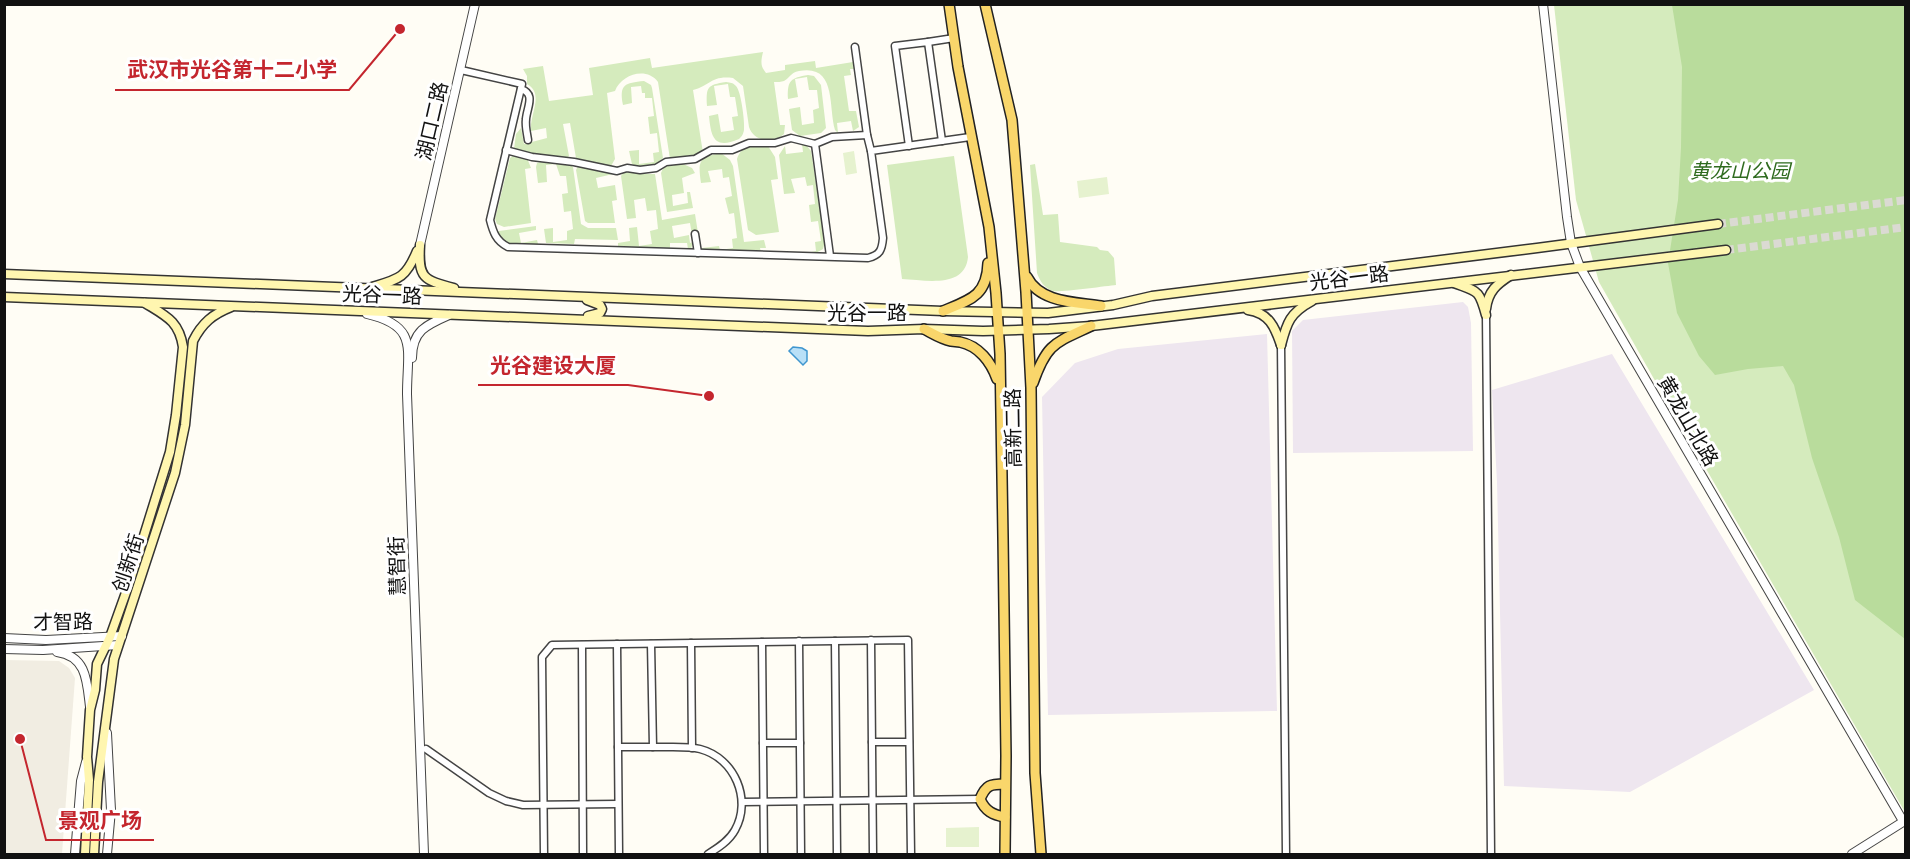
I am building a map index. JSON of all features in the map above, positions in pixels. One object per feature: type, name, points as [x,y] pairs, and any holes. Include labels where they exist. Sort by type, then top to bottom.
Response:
[{"type":"main road","name":"高新二路","points":[[949,4],[970,137],[989,227],[997,312],[1000,388],[1005,855]]},
{"type":"main road","name":"高新二路","points":[[985,4],[1012,120],[1027,312],[1031,388],[1035,773],[1041,855]]},
{"type":"main road","name":"光谷一路","points":[[4,274],[943,311],[1048,313],[1152,296],[1718,224]]},
{"type":"main road","points":[[943,311],[971,300],[981,290],[988,275],[989,227]]},
{"type":"main road","points":[[366,289],[401,276],[408,270],[420,245]]},
{"type":"main road","points":[[420,245],[419,265],[421,272],[428,279],[434,283],[471,292]]},
{"type":"main road","name":"光谷一路","points":[[4,297],[868,331],[1028,330],[1091,326],[1725,250]]},
{"type":"main road","points":[[1024,271],[1031,285],[1038,292],[1049,297],[1101,306]]},
{"type":"main road","points":[[1485,315],[1490,293],[1499,283],[1513,274]]},
{"type":"main road","points":[[1451,282],[1476,291],[1481,297],[1485,315]]},
{"type":"main road","points":[[570,296],[591,301],[600,305],[602,309],[600,313],[570,318]]},
{"type":"main road","points":[[1281,345],[1286,326],[1292,315],[1299,308],[1316,299]]},
{"type":"main road","name":"创新街","points":[[85,855],[89,780],[87,757],[90,710],[95,690],[97,664],[129,584],[170,452],[180,381],[183,347],[178,329],[173,321],[145,302]]},
{"type":"main road","name":"创新街","points":[[94,855],[99,782],[111,678],[120,641],[177,462],[185,425],[193,341],[207,319],[219,311],[237,306]]},
{"type":"main road","points":[[1236,309],[1255,311],[1267,318],[1276,327],[1281,345]]},
{"type":"main road","points":[[1031,388],[1045,353],[1053,345],[1091,326]]},
{"type":"main road","points":[[924,329],[976,349],[994,369],[1000,388]]},
{"type":"main road","points":[[1005,784],[989,785],[983,790],[980,799],[989,812],[1005,817]]},
{"type":"street","name":"湖口二路","points":[[420,245],[475,4]]},
{"type":"street","name":"黄龙山北路","points":[[1543,4],[1571,243],[1580,267],[1904,821]]},
{"type":"street","points":[[909,146],[895,46],[954,39]]},
{"type":"street","points":[[928,42],[942,141]]},
{"type":"street","points":[[461,69],[522,84],[490,220],[492,230],[501,243],[508,247],[868,258],[877,256],[882,249],[883,238],[855,47]]},
{"type":"street","points":[[521,89],[530,95],[525,122],[528,140]]},
{"type":"street","points":[[506,150],[532,157],[574,162],[617,171],[627,168],[640,170],[656,168],[666,162],[695,159],[711,150],[732,150],[749,143],[775,143],[791,138],[815,144],[832,137],[867,135]]},
{"type":"street","points":[[871,151],[970,137]]},
{"type":"street","points":[[815,144],[830,256]]},
{"type":"street","points":[[695,234],[698,253]]},
{"type":"street","name":"慧智街","points":[[354,311],[390,320],[403,332],[407,342],[424,855]]},
{"type":"street","name":"慧智街","points":[[429,855],[411,394],[412,352],[414,341],[423,328],[451,314]]},
{"type":"street","points":[[1485,315],[1491,855]]},
{"type":"street","points":[[1281,345],[1286,855]]},
{"type":"street","name":"才智路","points":[[4,638],[120,641]]},
{"type":"street","points":[[871,640],[873,855]]},
{"type":"street","points":[[544,855],[542,657],[552,645],[871,640],[908,640],[911,855]]},
{"type":"street","name":"才智路","points":[[4,649],[43,650],[108,641]]},
{"type":"street","points":[[799,641],[801,855]]},
{"type":"street","points":[[835,641],[837,855]]},
{"type":"street","points":[[762,642],[764,855]]},
{"type":"street","points":[[691,643],[692,748]]},
{"type":"street","points":[[616,644],[619,855]]},
{"type":"street","points":[[651,644],[653,747]]},
{"type":"street","points":[[582,645],[583,855]]},
{"type":"street","points":[[43,650],[65,653],[80,663],[86,676],[90,710]]},
{"type":"street","points":[[107,728],[111,810],[107,855]]},
{"type":"street","points":[[872,742],[909,742]]},
{"type":"street","points":[[763,743],[800,743]]},
{"type":"street","points":[[618,747],[692,748],[710,753],[728,767],[739,786],[742,802],[740,819],[728,840],[708,855]]},
{"type":"street","points":[[426,748],[498,798],[515,803],[618,804]]},
{"type":"street","points":[[75,855],[81,781],[87,757]]},
{"type":"street","points":[[742,802],[980,799]]},
{"type":"street","points":[[1852,855],[1904,821]]},
{"type":"shaded area","points":[[1463,302],[1468,307],[1471,323],[1473,451],[1293,453],[1292,331],[1303,320]]},
{"type":"shaded area","points":[[1267,334],[1277,711],[1048,715],[1042,397],[1075,363],[1118,349]]},
{"type":"shaded area","points":[[1612,354],[1814,690],[1630,792],[1504,786],[1497,482],[1492,390]]},
{"type":"shaded area","points":[[4,660],[59,661],[69,668],[75,678],[62,854],[5,854]]},
{"type":"green space","name":"黄龙山公园","points":[[1554,5],[1905,5],[1905,812],[1599,282],[1576,200]]},
{"type":"green space","points":[[1672,5],[1905,5],[1905,639],[1855,600],[1839,537],[1812,458],[1794,385],[1783,366],[1715,375],[1699,356],[1677,313],[1668,263],[1678,200],[1682,67]]},
{"type":"green space","points":[[763,52],[762,63],[766,73],[785,70],[785,65],[815,61],[816,68],[853,62],[854,69],[850,69],[851,75],[844,76],[849,111],[856,111],[859,127],[853,131],[851,121],[837,123],[838,133],[835,130],[829,89],[825,80],[820,74],[799,71],[784,81],[774,82],[780,125],[785,125],[784,134],[775,139],[764,140],[755,136],[749,127],[743,86],[733,78],[720,78],[693,90],[703,153],[670,159],[658,82],[647,74],[634,74],[618,85],[615,91],[607,93],[615,159],[611,166],[580,161],[576,158],[570,123],[563,124],[569,156],[566,159],[532,155],[514,149],[516,134],[521,128],[524,144],[547,138],[546,128],[531,131],[536,99],[532,88],[527,84],[527,76],[523,69],[543,66],[549,101],[593,95],[589,68],[650,58],[652,68]]},
{"type":"green space","points":[[808,75],[814,76],[821,85],[826,128],[821,133],[800,136],[792,130],[789,109],[800,107],[802,125],[814,123],[813,110],[819,108],[817,90],[809,90],[807,77],[795,79],[798,97],[788,99],[788,88],[794,79]]},
{"type":"green space","points":[[644,81],[652,88],[663,158],[644,167],[632,164],[629,151],[639,150],[639,164],[654,162],[653,153],[659,152],[657,133],[650,134],[648,117],[654,116],[652,98],[645,98],[641,86],[631,87],[632,103],[623,105],[622,93],[628,84]]},
{"type":"green space","points":[[726,82],[736,86],[740,94],[744,130],[739,139],[724,143],[715,140],[709,116],[718,114],[721,132],[734,130],[732,117],[738,116],[735,97],[730,97],[728,84],[714,86],[717,105],[707,106],[707,95],[711,86]]},
{"type":"green space","points":[[802,144],[811,151],[825,241],[823,249],[816,253],[801,254],[816,251],[815,242],[821,241],[818,221],[811,222],[809,205],[815,204],[813,185],[807,186],[805,177],[791,179],[795,193],[784,194],[779,155],[785,146],[786,154],[803,152]]},
{"type":"green space","points":[[768,146],[775,157],[778,179],[771,180],[779,232],[756,235],[748,230],[737,159],[744,149]]},
{"type":"green space","points":[[854,151],[857,173],[846,175],[843,153]]},
{"type":"green space","points":[[721,153],[730,160],[733,166],[744,242],[764,240],[766,248],[760,248],[761,252],[702,250],[702,248],[719,246],[720,250],[733,248],[732,239],[737,238],[734,213],[729,214],[725,198],[732,196],[729,177],[723,178],[722,169],[708,171],[711,182],[701,183],[701,162],[708,156]]},
{"type":"green space","points":[[514,155],[527,158],[531,168],[525,169],[531,223],[504,227],[497,224],[495,219],[510,158]]},
{"type":"green space","points":[[954,156],[968,257],[965,267],[960,274],[942,280],[902,279],[887,165]]},
{"type":"green space","points":[[544,161],[569,164],[573,167],[581,224],[588,228],[616,228],[618,240],[575,239],[574,244],[546,243],[544,229],[553,228],[553,242],[567,240],[567,231],[573,229],[571,211],[564,212],[562,194],[568,193],[566,176],[560,176],[556,164],[546,165],[547,182],[538,183],[537,163]]},
{"type":"green space","points":[[681,163],[692,168],[695,173],[682,178],[684,193],[672,195],[673,206],[688,203],[687,192],[690,192],[693,208],[667,212],[661,173],[666,166]]},
{"type":"green space","points":[[1035,164],[1043,215],[1058,214],[1060,242],[1097,247],[1108,251],[1114,258],[1116,285],[1053,291],[1041,281],[1037,273],[1030,165]]},
{"type":"green space","points":[[578,166],[613,174],[596,178],[598,188],[615,185],[617,200],[612,201],[615,223],[585,221],[576,170]]},
{"type":"green space","points":[[628,172],[655,174],[662,220],[695,214],[698,233],[692,235],[690,223],[672,226],[674,238],[689,235],[690,243],[693,242],[691,249],[688,249],[687,243],[670,243],[670,249],[618,248],[618,243],[630,241],[629,228],[637,227],[639,246],[652,244],[650,231],[658,229],[656,210],[647,211],[645,198],[634,200],[636,218],[627,219],[621,176]]},
{"type":"green space","points":[[1107,177],[1109,194],[1079,198],[1077,181]]},
{"type":"green space","points":[[536,226],[536,230],[519,233],[521,243],[537,240],[538,244],[508,244],[502,242],[497,233],[499,231]]},
{"type":"green space","points":[[979,827],[979,847],[946,847],[946,828]]},
{"type":"water","points":[[793,347],[807,351],[807,361],[803,365],[789,351]]},
{"type":"tunnel","points":[[1718,224],[1906,200]]},
{"type":"tunnel","points":[[1726,250],[1906,227]]},
{"type":"place","name":"武汉市光谷第十二小学","points":[[400,29]]},
{"type":"place","name":"光谷建设大厦","points":[[709,396]]},
{"type":"place","name":"景观广场","points":[[20,739]]}]
